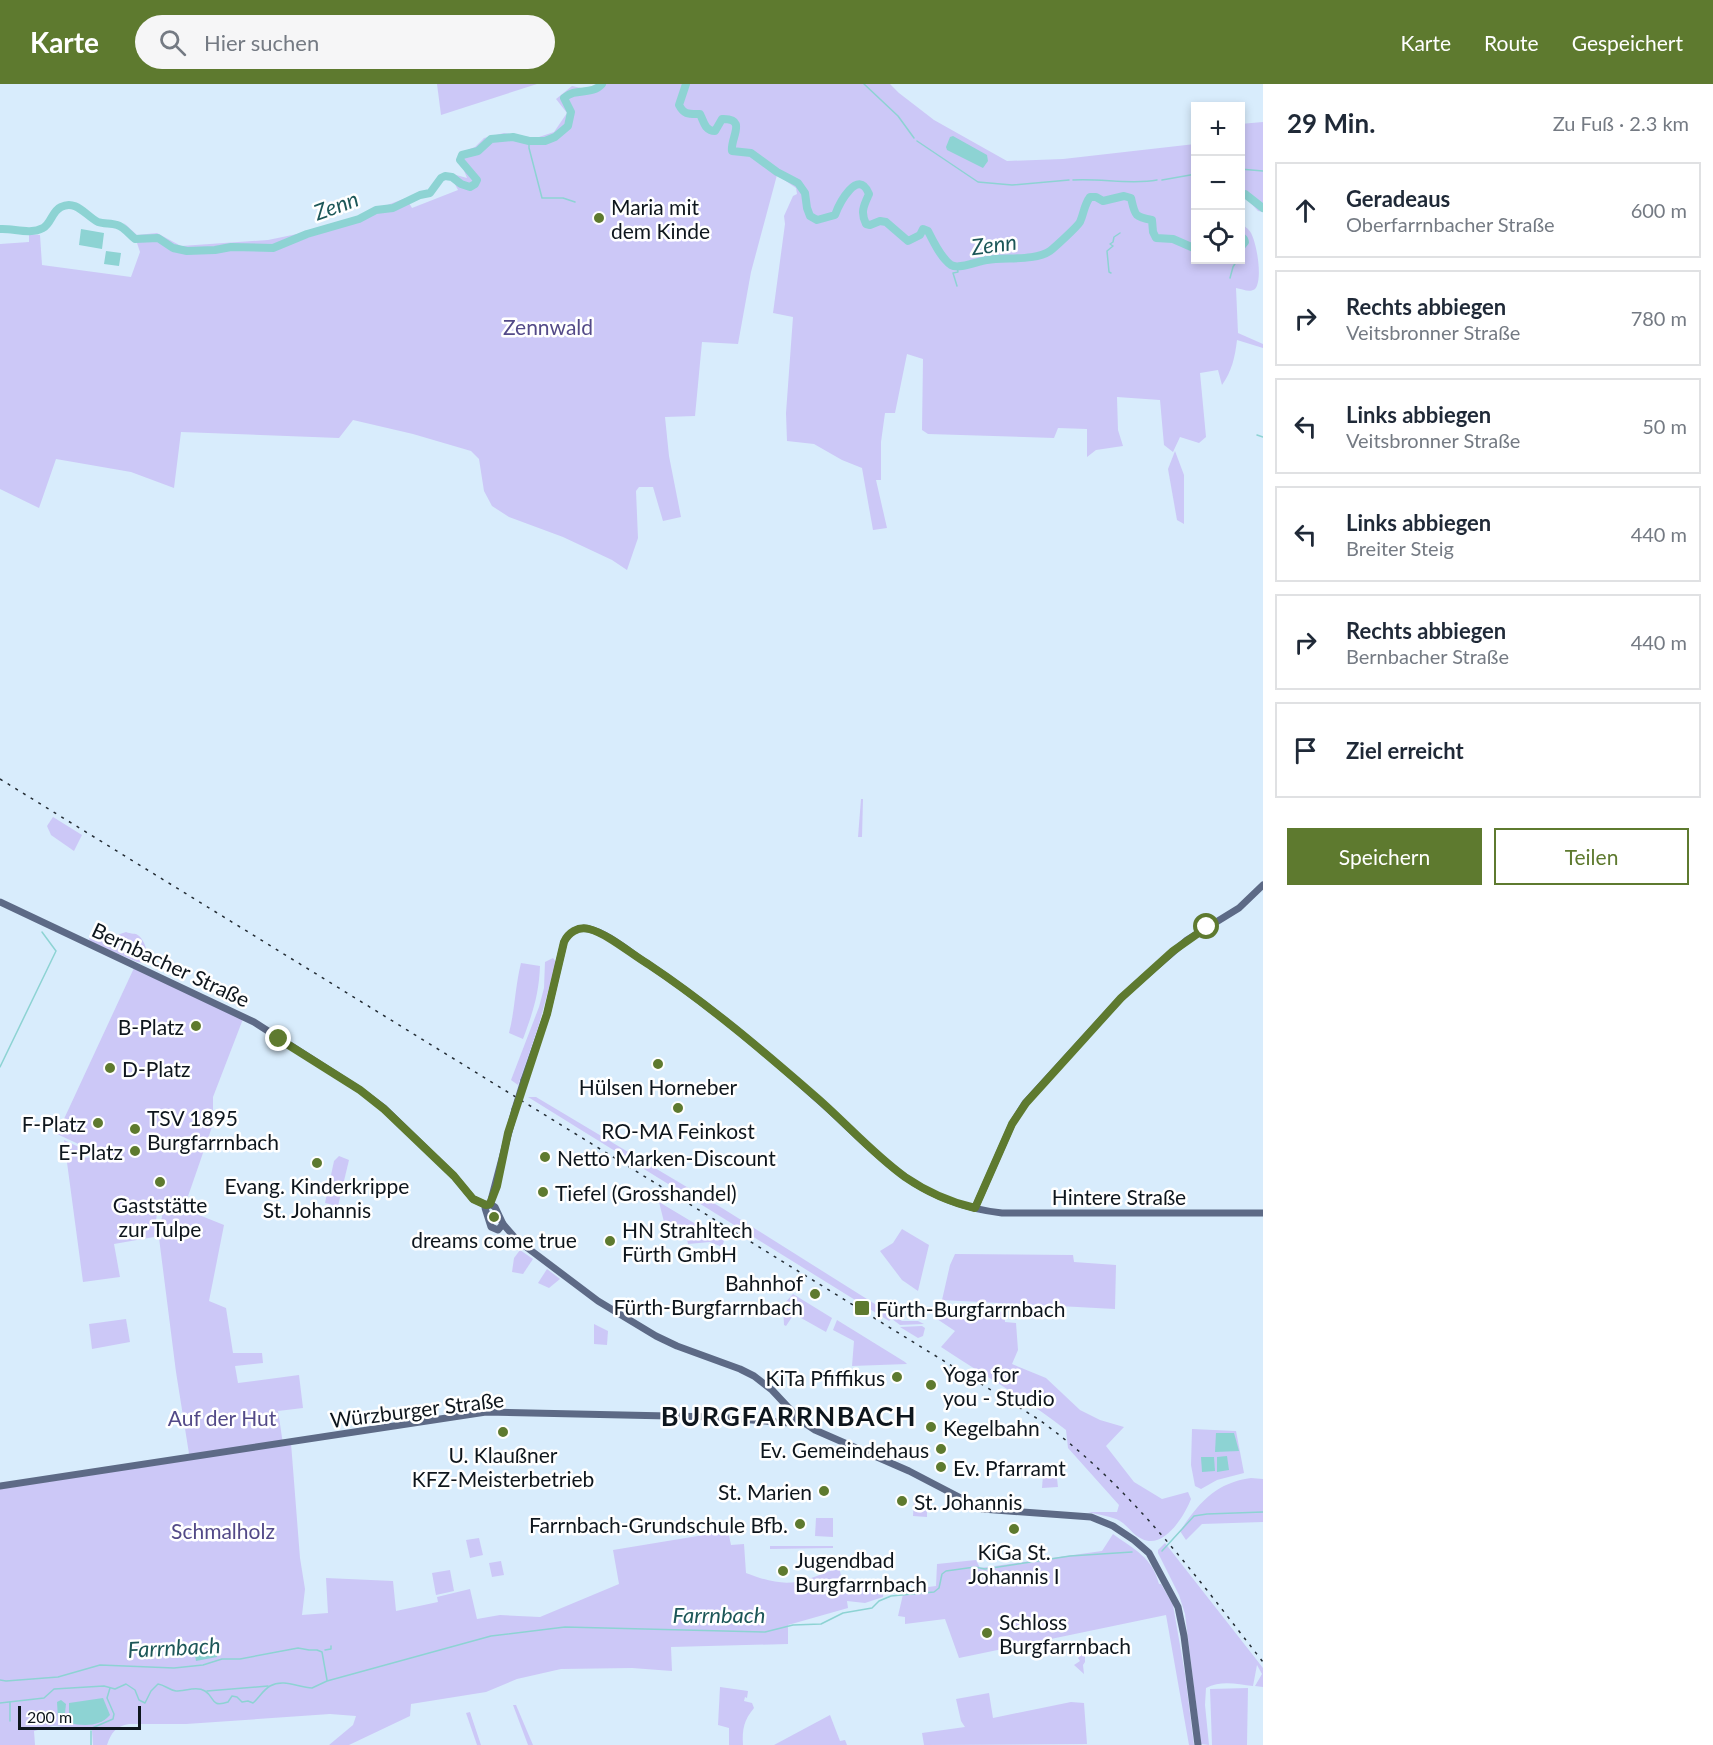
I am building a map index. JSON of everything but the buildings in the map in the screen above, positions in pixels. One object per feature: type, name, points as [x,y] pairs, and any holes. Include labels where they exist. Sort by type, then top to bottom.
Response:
[{"type":"street","points":[[975,1208],[1012,1124],[1032,1095],[1121,998],[1187,940],[1239,908],[1263,885]]},
{"type":"street","name":"Bernbacher Straße","points":[[0,902],[254,1022],[360,1090],[384,1109],[454,1176],[473,1199],[489,1207]]},
{"type":"street","name":"Hintere Straße","points":[[489,1207],[497,1186],[515,1109],[547,1014],[566,937],[584,928],[602,934],[691,994],[737,1030],[903,1176],[944,1199],[1002,1213],[1263,1213]]},
{"type":"street","points":[[489,1207],[490,1227],[494,1230],[501,1227]]},
{"type":"street","points":[[489,1207],[501,1227],[598,1301],[677,1346],[748,1373],[767,1386],[800,1420],[824,1434],[909,1471],[982,1509],[1091,1517],[1124,1533],[1149,1553],[1168,1584],[1181,1617],[1198,1745]]},
{"type":"street","name":"Würzburger Straße","points":[[0,1486],[486,1412],[712,1417],[791,1423],[800,1420]]},
{"type":"green space","points":[[437,84],[537,84],[441,115]]},
{"type":"green space","name":"Zennwald","points":[[598,84],[890,84],[934,120],[1007,161],[1063,159],[1191,144],[1191,264],[1245,264],[1245,227],[1250,232],[1257,253],[1259,278],[1253,290],[1236,288],[1238,333],[1263,344],[1263,348],[1237,340],[1232,364],[1222,385],[1218,370],[1200,373],[1206,437],[1199,443],[1180,437],[1173,452],[1164,445],[1160,400],[1117,397],[1118,430],[1123,446],[1096,450],[1087,457],[1087,429],[1058,428],[1054,438],[928,434],[922,430],[923,359],[907,354],[895,413],[885,413],[881,442],[881,480],[876,480],[887,528],[873,530],[862,468],[814,444],[787,441],[786,413],[793,317],[773,313],[785,224],[784,216],[793,196],[797,194],[796,188],[777,175],[751,272],[738,344],[702,342],[695,416],[665,417],[669,456],[681,517],[663,521],[653,487],[639,487],[636,491],[638,538],[627,570],[612,560],[563,537],[509,517],[492,506],[484,491],[479,459],[471,451],[353,420],[339,438],[181,432],[174,488],[131,472],[56,459],[39,508],[0,489],[0,244],[29,242],[29,234],[40,235],[42,265],[131,277],[140,252],[136,240],[124,223],[137,235],[157,233],[181,246],[268,240],[326,228],[406,198],[412,208],[458,190],[449,173],[467,178],[459,158],[484,138],[504,133],[536,138],[554,132],[567,113],[556,99],[572,86],[586,89]]},
{"type":"green space","points":[[1263,122],[1263,212],[1258,211],[1245,197],[1245,124]]},
{"type":"green space","points":[[1175,451],[1184,475],[1184,524],[1177,520],[1168,469]]},
{"type":"green space","points":[[861,799],[863,799],[862,837],[858,837]]},
{"type":"green space","points":[[53,817],[82,835],[74,851],[51,835],[47,826]]},
{"type":"green space","points":[[126,932],[136,934],[142,939],[147,951],[147,963],[137,962],[91,942],[89,939],[91,935],[102,940]]},
{"type":"green space","points":[[553,958],[556,962],[538,1028],[518,1085],[511,1080],[539,1007],[544,988],[545,962]]},
{"type":"green space","points":[[521,963],[540,966],[535,1003],[523,1039],[509,1033]]},
{"type":"green space","name":"TSV 1895 Burgfarrnbach","points":[[134,968],[243,1019],[213,1097],[213,1124],[185,1205],[165,1197],[157,1213],[154,1237],[114,1244],[120,1277],[83,1282],[64,1140],[81,1148],[82,1158],[104,1156],[57,1134]]},
{"type":"green space","points":[[528,1097],[536,1097],[722,1208],[902,1321],[918,1321],[924,1324],[900,1325],[892,1319],[889,1321]]},
{"type":"green space","points":[[339,1156],[349,1160],[338,1206],[325,1203],[334,1161]]},
{"type":"green space","points":[[659,1202],[724,1241],[722,1247],[710,1242],[688,1244],[686,1235],[664,1222]]},
{"type":"green space","points":[[169,1203],[224,1225],[209,1301],[226,1308],[233,1353],[262,1353],[263,1363],[235,1366],[238,1383],[299,1375],[303,1408],[278,1411],[283,1444],[291,1443],[300,1558],[305,1589],[302,1615],[328,1613],[326,1578],[393,1581],[396,1611],[438,1602],[437,1597],[470,1589],[477,1619],[500,1615],[540,1617],[619,1584],[613,1550],[728,1531],[731,1545],[744,1544],[746,1573],[783,1583],[803,1581],[839,1567],[845,1593],[869,1586],[870,1581],[876,1579],[883,1587],[883,1597],[865,1603],[847,1601],[848,1608],[788,1625],[788,1644],[671,1647],[672,1671],[632,1668],[561,1669],[517,1679],[486,1692],[411,1704],[410,1716],[349,1745],[329,1745],[353,1725],[356,1716],[330,1714],[186,1724],[129,1724],[115,1731],[107,1745],[93,1745],[92,1730],[53,1726],[34,1731],[35,1745],[0,1745],[0,1489],[190,1460],[159,1238],[162,1216]]},
{"type":"green space","points":[[902,1229],[929,1245],[918,1291],[902,1280],[880,1251],[893,1243]]},
{"type":"green space","points":[[520,1250],[533,1259],[523,1274],[512,1272],[514,1258]]},
{"type":"green space","points":[[955,1254],[1073,1255],[1074,1262],[1116,1265],[1115,1309],[942,1300],[950,1265]]},
{"type":"green space","points":[[547,1269],[560,1279],[549,1288],[538,1283]]},
{"type":"green space","points":[[793,1294],[832,1318],[826,1332],[794,1314],[786,1326],[784,1325],[783,1305]]},
{"type":"green space","points":[[946,1307],[952,1307],[952,1310],[1004,1312],[1005,1322],[1016,1323],[1018,1350],[1012,1364],[1046,1378],[1080,1410],[1100,1420],[1124,1427],[1106,1446],[1134,1482],[1162,1499],[1188,1492],[1191,1499],[1179,1522],[1166,1535],[1158,1540],[1150,1541],[1139,1537],[1117,1519],[1088,1512],[1117,1512],[1119,1505],[1068,1448],[1066,1430],[1020,1397],[941,1347],[955,1331],[934,1317],[936,1312],[944,1313]]},
{"type":"green space","points":[[126,1319],[130,1342],[92,1349],[89,1324]]},
{"type":"green space","points":[[837,1320],[907,1364],[852,1366],[854,1341],[833,1330]]},
{"type":"green space","points":[[594,1324],[608,1331],[607,1345],[594,1344]]},
{"type":"green space","points":[[922,1326],[925,1328],[923,1336],[918,1338],[900,1327]]},
{"type":"green space","points":[[1192,1429],[1236,1431],[1244,1473],[1217,1480],[1201,1489],[1195,1486],[1191,1465]]},
{"type":"green space","points":[[1053,1468],[1056,1470],[1058,1487],[1042,1488],[1043,1475]]},
{"type":"green space","points":[[1251,1478],[1263,1479],[1263,1522],[1202,1524],[1186,1540],[1180,1531],[1201,1503],[1227,1484]]},
{"type":"green space","points":[[914,1500],[922,1503],[921,1506],[927,1509],[927,1517],[913,1516]]},
{"type":"green space","points":[[816,1518],[833,1518],[833,1537],[815,1536]]},
{"type":"green space","points":[[1113,1534],[1147,1561],[1173,1605],[1194,1745],[1189,1745],[1166,1615],[959,1658],[945,1619],[905,1624],[905,1617],[898,1616],[904,1590],[936,1586],[937,1564],[976,1560],[980,1568],[1102,1551]]},
{"type":"green space","points":[[479,1538],[483,1555],[470,1558],[466,1540]]},
{"type":"green space","points":[[1165,1543],[1263,1668],[1263,1687],[1255,1686],[1262,1674],[1257,1665],[1253,1686],[1223,1683],[1206,1688],[1205,1705],[1209,1745],[1201,1744],[1185,1614],[1179,1595],[1158,1553]]},
{"type":"green space","points":[[770,1546],[833,1546],[833,1548],[770,1549]]},
{"type":"green space","points":[[501,1561],[504,1575],[492,1577],[489,1563]]},
{"type":"green space","points":[[450,1570],[454,1591],[436,1595],[432,1573]]},
{"type":"green space","points":[[1074,1641],[1087,1642],[1083,1648],[1084,1674],[1074,1665],[1080,1661],[1078,1658],[1080,1656],[1075,1650]]},
{"type":"green space","points":[[720,1687],[748,1691],[744,1701],[752,1703],[754,1708],[744,1725],[743,1745],[729,1745],[729,1728],[718,1725]]},
{"type":"green space","points":[[1248,1688],[1247,1745],[1212,1745],[1210,1689]]},
{"type":"green space","points":[[989,1693],[993,1718],[1071,1702],[1084,1703],[1087,1744],[924,1745],[922,1733],[965,1727],[961,1721],[956,1699]]},
{"type":"green space","points":[[513,1705],[516,1705],[533,1745],[528,1745]]},
{"type":"green space","points":[[470,1712],[481,1745],[477,1745],[466,1713]]},
{"type":"green space","points":[[830,1715],[840,1741],[845,1740],[847,1745],[774,1745]]},
{"type":"shaded area","points":[[953,136],[987,155],[988,161],[983,168],[947,150],[950,137]]},
{"type":"shaded area","points":[[81,229],[104,233],[102,249],[79,245]]},
{"type":"shaded area","points":[[106,251],[121,253],[119,266],[104,264]]},
{"type":"shaded area","points":[[1216,1433],[1234,1433],[1239,1451],[1215,1452]]},
{"type":"shaded area","points":[[1227,1456],[1229,1470],[1217,1472],[1217,1457]]},
{"type":"shaded area","points":[[1201,1457],[1214,1457],[1215,1471],[1202,1472]]},
{"type":"shaded area","points":[[216,1650],[217,1657],[196,1661],[195,1655]]},
{"type":"shaded area","points":[[103,1698],[110,1715],[106,1719],[91,1725],[69,1723],[69,1703]]},
{"type":"shaded area","points":[[61,1700],[66,1704],[64,1722],[58,1719],[57,1702]]},
{"type":"waterway","name":"Zenn","points":[[0,229],[38,230],[46,226],[58,209],[71,205],[81,209],[98,222],[119,226],[135,239],[158,238],[173,248],[187,251],[231,247],[273,248],[307,234],[359,219],[376,210],[393,208],[420,195],[430,193],[445,176],[452,177],[470,187],[477,180],[460,160],[462,155],[478,151],[491,139],[513,137],[529,141],[545,141],[555,137],[568,126],[571,112],[564,98],[573,93],[593,90],[602,84]]},
{"type":"waterway","name":"Zenn","points":[[686,84],[679,105],[683,111],[700,114],[705,126],[712,131],[715,131],[722,119],[734,122],[736,130],[732,151],[751,153],[777,172],[798,183],[805,193],[810,216],[817,220],[835,215],[849,190],[860,184],[869,194],[863,212],[866,224],[886,222],[908,241],[920,235],[923,229],[928,231],[944,258],[954,266],[987,260],[1036,256],[1050,251],[1080,222],[1090,197],[1103,201],[1124,196],[1131,198],[1136,214],[1152,220],[1156,238],[1173,239],[1191,247]]},
{"type":"waterway","points":[[864,84],[898,116],[914,138]]},
{"type":"waterway","points":[[529,141],[542,198],[563,198],[575,202]]},
{"type":"waterway","points":[[917,141],[978,182],[1012,185],[1069,180]]},
{"type":"waterway","points":[[1245,169],[1263,171]]},
{"type":"waterway","points":[[1162,180],[1191,175]]},
{"type":"waterway","points":[[1073,180],[1137,182],[1157,180]]},
{"type":"waterway","name":"Zenn","points":[[1245,194],[1263,208]]},
{"type":"waterway","points":[[1111,273],[1107,251],[1113,246],[1110,244],[1114,237],[1120,233]]},
{"type":"waterway","points":[[1230,278],[1235,264]]},
{"type":"waterway","points":[[957,267],[958,272],[953,273],[957,286]]},
{"type":"waterway","points":[[1257,435],[1263,437]]},
{"type":"waterway","points":[[0,1067],[56,951],[42,932]]},
{"type":"waterway","name":"Farrnbach","points":[[1162,1551],[1194,1516],[1263,1512]]},
{"type":"waterway","name":"Farrnbach","points":[[0,1703],[44,1698],[54,1689],[104,1686],[115,1689],[126,1684],[135,1690],[139,1700],[145,1703],[151,1691],[158,1684],[176,1691],[202,1690],[218,1704],[228,1702],[232,1696],[242,1702],[253,1703],[275,1684],[286,1683],[312,1688],[327,1681],[491,1636],[565,1627],[765,1632],[793,1625],[821,1624],[843,1613],[872,1608],[879,1601],[891,1596],[934,1592],[939,1588],[942,1574],[946,1571],[975,1567],[985,1569],[1070,1556],[1132,1552]]},
{"type":"waterway","points":[[325,1650],[331,1649],[331,1646]]},
{"type":"waterway","name":"Farrnbach","points":[[0,1680],[58,1677],[100,1665],[174,1668],[203,1665],[222,1659],[240,1659],[298,1648],[322,1652],[327,1680]]},
{"type":"waterway","points":[[207,1691],[268,1686]]},
{"type":"waterway","points":[[92,1728],[113,1719],[114,1714],[107,1698],[110,1688]]},
{"type":"waterway","points":[[10,1702],[10,1721]]},
{"type":"waterway","points":[[91,1731],[91,1745]]},
{"type":"railway","points":[[0,779],[1038,1419],[1102,1472],[1159,1532],[1263,1662]]},
{"type":"place","name":"Maria mit dem Kinde","points":[[599,218]]},
{"type":"place","name":"B-Platz","points":[[196,1026]]},
{"type":"place","name":"Hülsen Horneber","points":[[658,1064]]},
{"type":"place","name":"D-Platz","points":[[110,1068]]},
{"type":"place","name":"RO-MA Feinkost","points":[[678,1108]]},
{"type":"place","name":"F-Platz","points":[[98,1123]]},
{"type":"place","name":"TSV 1895 Burgfarrnbach","points":[[135,1129]]},
{"type":"place","name":"E-Platz","points":[[135,1151]]},
{"type":"place","name":"Netto Marken-Discount","points":[[545,1157]]},
{"type":"place","name":"Evang. Kinderkrippe St. Johannis","points":[[317,1163]]},
{"type":"place","name":"Gaststätte zur Tulpe","points":[[160,1182]]},
{"type":"place","name":"Tiefel (Grosshandel)","points":[[543,1192]]},
{"type":"place","name":"dreams come true","points":[[494,1217]]},
{"type":"place","name":"HN Strahltech Fürth GmbH","points":[[610,1241]]},
{"type":"place","name":"Bahnhof Fürth-Burgfarrnbach","points":[[815,1294]]},
{"type":"place","name":"Fürth-Burgfarrnbach","points":[[862,1308]]},
{"type":"place","name":"KiTa Pfiffikus","points":[[897,1377]]},
{"type":"place","name":"Yoga for you - Studio","points":[[931,1385]]},
{"type":"place","name":"Kegelbahn","points":[[931,1427]]},
{"type":"place","name":"U. Klaußner KFZ-Meisterbetrieb","points":[[503,1432]]},
{"type":"place","name":"Ev. Gemeindehaus","points":[[941,1449]]},
{"type":"place","name":"Ev. Pfarramt","points":[[941,1467]]},
{"type":"place","name":"St. Marien","points":[[824,1491]]},
{"type":"place","name":"St. Johannis","points":[[902,1501]]},
{"type":"place","name":"Farrnbach-Grundschule Bfb.","points":[[800,1524]]},
{"type":"place","name":"KiGa St. Johannis I","points":[[1014,1529]]},
{"type":"place","name":"Jugendbad Burgfarrnbach","points":[[783,1571]]},
{"type":"place","name":"Schloss Burgfarrnbach","points":[[987,1633]]},
{"type":"district","name":"BURGFARRNBACH","points":[[789,1415]]},
{"type":"route","points":[[279,1039],[376,1102],[454,1176],[473,1199],[486,1205],[490,1204],[497,1186],[508,1133],[547,1014],[564,942],[566,937],[574,931],[590,929],[602,934],[656,969],[737,1030],[903,1176],[944,1199],[975,1208],[1012,1124],[1026,1103],[1121,998],[1173,951],[1207,927]]},
{"type":"park label","name":"Auf der Hut","points":[[222,1417]]},
{"type":"park label","name":"Schmalholz","points":[[223,1530]]}]
